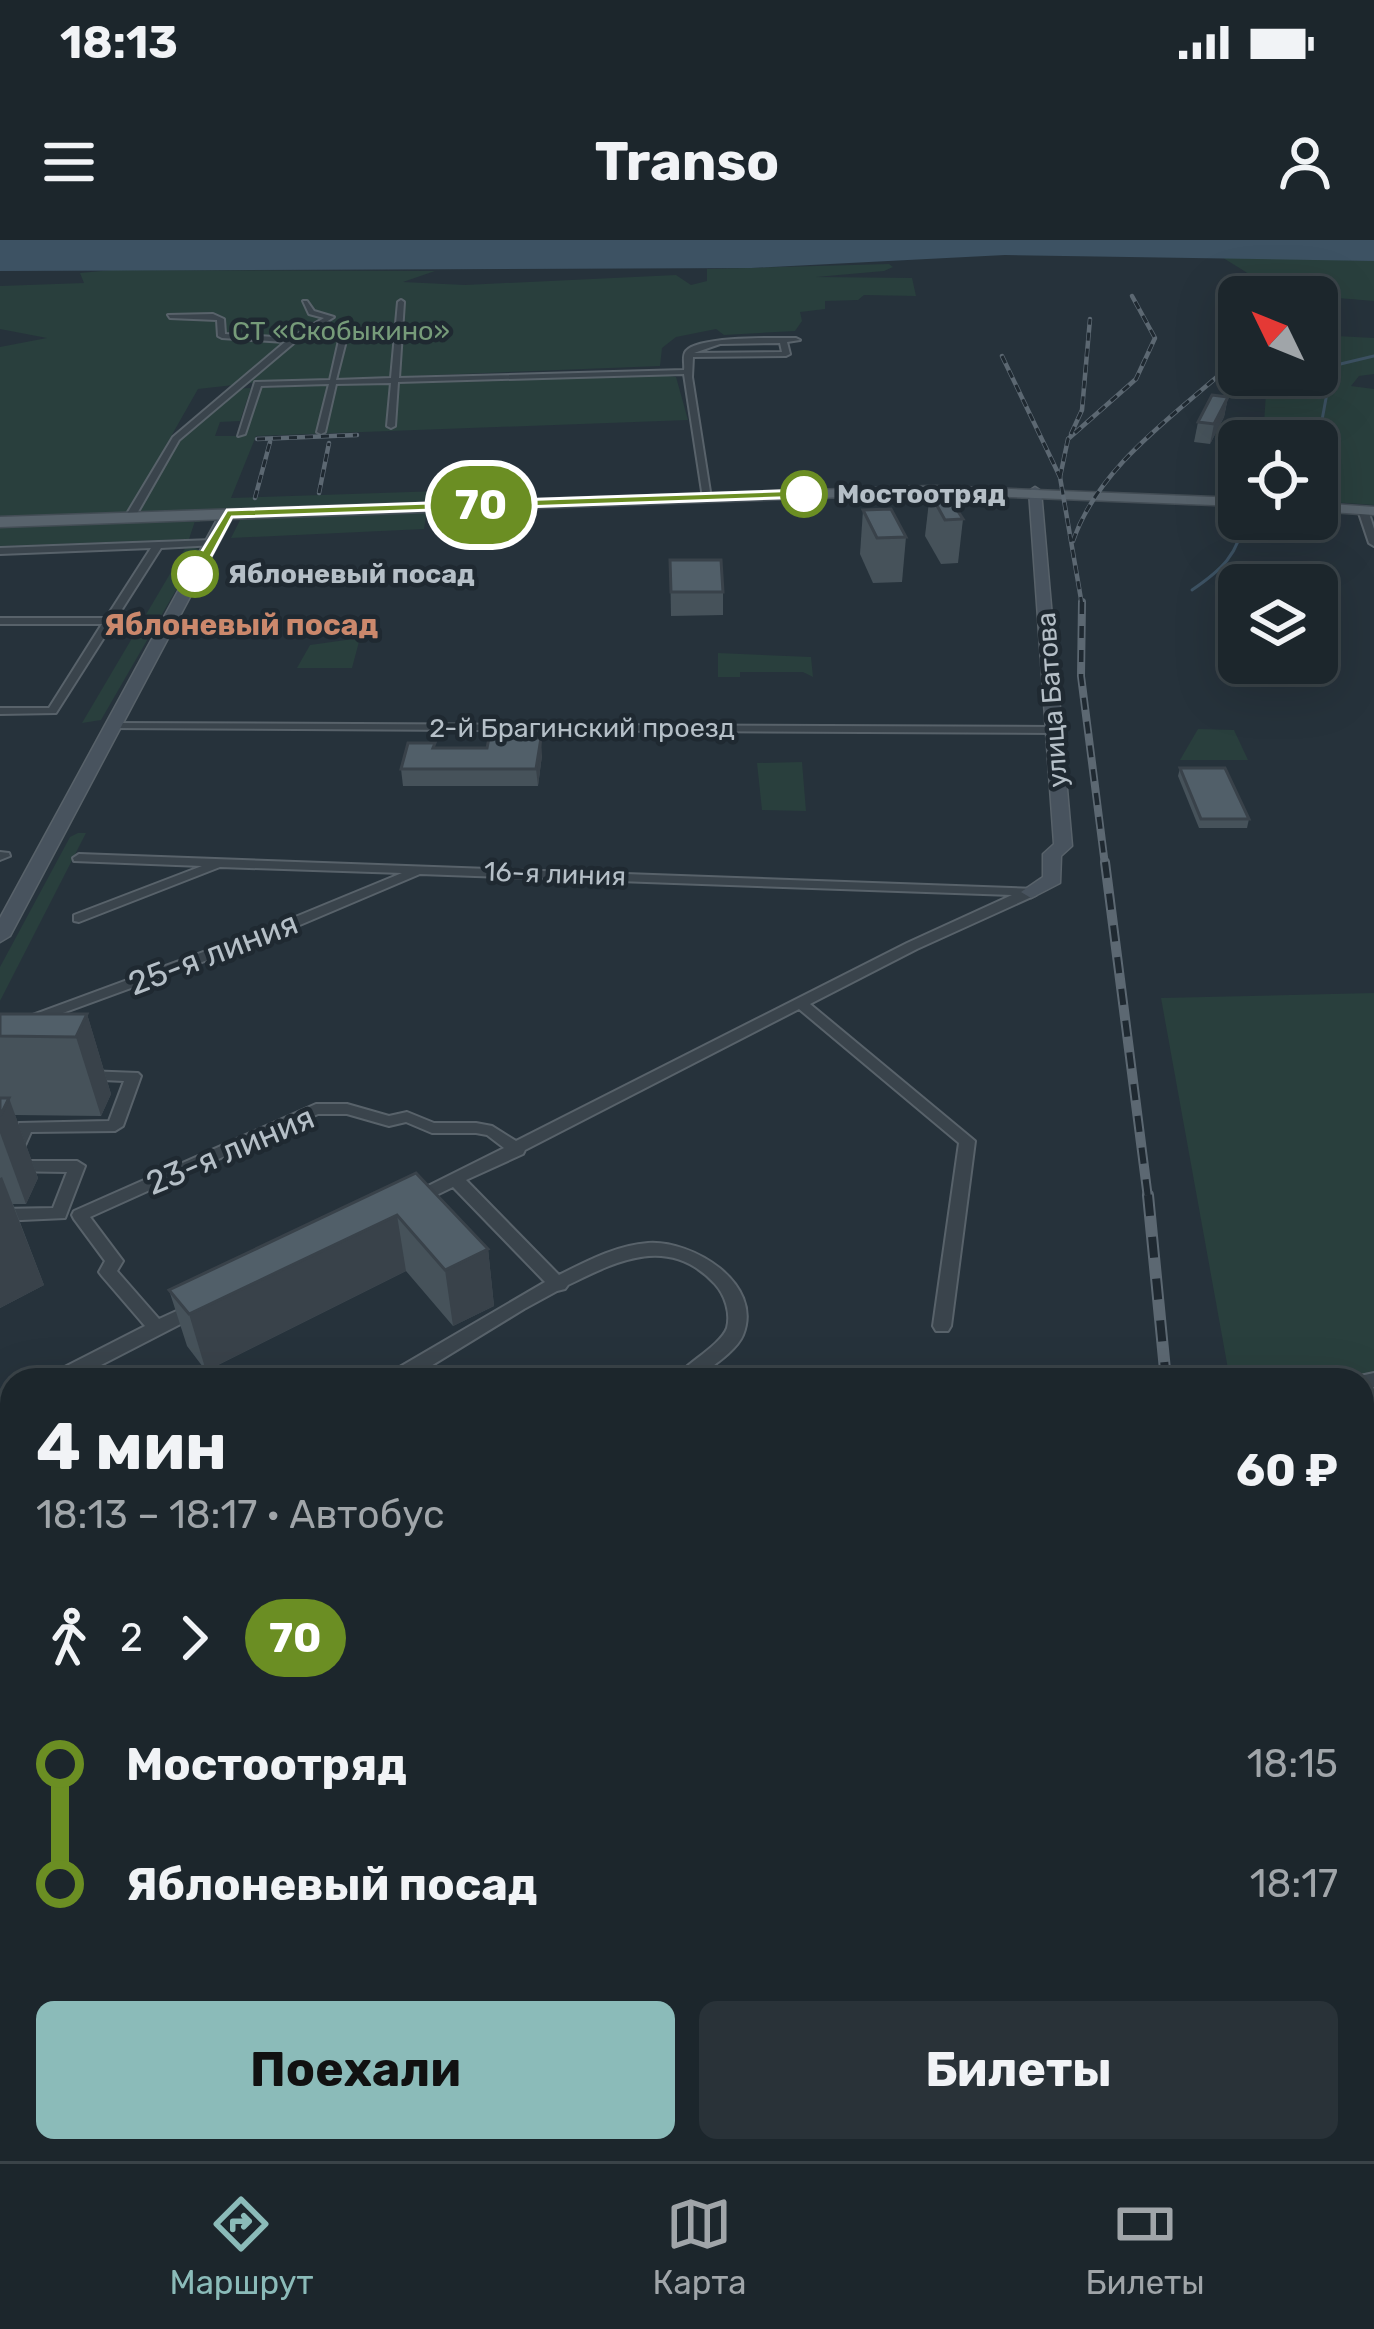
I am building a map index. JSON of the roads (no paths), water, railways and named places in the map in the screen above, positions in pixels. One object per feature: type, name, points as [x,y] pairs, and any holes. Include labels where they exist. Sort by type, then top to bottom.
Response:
[{"type":"main road","points":[[0,522],[1035,491],[1218,501]]},
{"type":"main road","points":[[1338,508],[1369,510]]},
{"type":"street","points":[[130,517],[176,439],[292,340],[330,317],[310,313],[305,302]]},
{"type":"street","points":[[391,426],[401,302]]},
{"type":"street","points":[[170,316],[213,316],[220,319],[222,336],[292,340]]},
{"type":"street","points":[[321,432],[345,329]]},
{"type":"street","points":[[707,498],[687,356],[786,354],[783,341],[796,340]]},
{"type":"street","points":[[242,434],[258,384],[687,372]]},
{"type":"street","name":"улица Батова","points":[[1031,892],[1053,879],[1052,854],[1063,846],[1035,491]]},
{"type":"street","points":[[1369,510],[1374,543]]},
{"type":"street","points":[[0,936],[227,514]]},
{"type":"street","points":[[0,550],[212,543]]},
{"type":"street","points":[[0,711],[52,711],[158,545]]},
{"type":"street","points":[[0,621],[110,621]]},
{"type":"street","name":"2-й Брагинский проезд","points":[[111,726],[1054,730]]},
{"type":"street","name":"16-я линия","points":[[79,858],[1031,892]]},
{"type":"street","points":[[79,918],[221,864]]},
{"type":"street","name":"25-я линия","points":[[0,1032],[276,930],[423,869]]},
{"type":"street","points":[[392,1211],[912,946],[1031,892]]},
{"type":"street","points":[[803,1005],[862,1052],[878,1072],[968,1141],[942,1326]]},
{"type":"street","points":[[0,1215],[58,1214],[77,1166],[8,1167],[25,1127],[115,1126],[133,1076],[62,1077]]},
{"type":"street","name":"23-я линия","points":[[157,1328],[108,1272],[114,1261],[80,1215],[316,1109],[347,1109],[389,1120],[407,1117],[432,1128],[476,1128],[492,1132],[518,1150]]},
{"type":"street","points":[[456,1180],[559,1285]]},
{"type":"street","points":[[414,1368],[598,1263],[647,1249],[668,1250],[702,1264],[731,1293],[737,1326],[725,1346],[697,1368]]},
{"type":"street","points":[[79,1368],[221,1296]]},
{"type":"water","points":[[0,240],[1374,240],[1374,261],[1005,255],[751,268],[0,271]]},
{"type":"waterway","points":[[1322,420],[1332,366],[1374,356]]},
{"type":"waterway","points":[[1192,590],[1227,560],[1238,540]]},
{"type":"railway","points":[[1060,477],[1068,439],[1136,379],[1155,338],[1132,296]]},
{"type":"railway","points":[[1071,434],[1082,410],[1090,319]]},
{"type":"railway","points":[[1002,356],[1060,477]]},
{"type":"railway","points":[[1073,541],[1115,470],[1218,376]]},
{"type":"railway","points":[[257,439],[357,435]]},
{"type":"railway","points":[[255,498],[270,442]]},
{"type":"railway","points":[[319,493],[329,443]]},
{"type":"railway","points":[[1060,477],[1082,605]]},
{"type":"railway","points":[[1082,605],[1081,676],[1105,865]]},
{"type":"railway","points":[[1105,862],[1148,1198]]},
{"type":"railway","points":[[1148,1195],[1165,1368]]},
{"type":"place","name":"Мостоотряд","points":[[804,494]]},
{"type":"place","name":"Яблоневый посад","points":[[195,574]]},
{"type":"district","name":"Яблоневый посад","points":[[241,625]]},
{"type":"park label","name":"СТ «Скобыкино»","points":[[341,331]]}]
